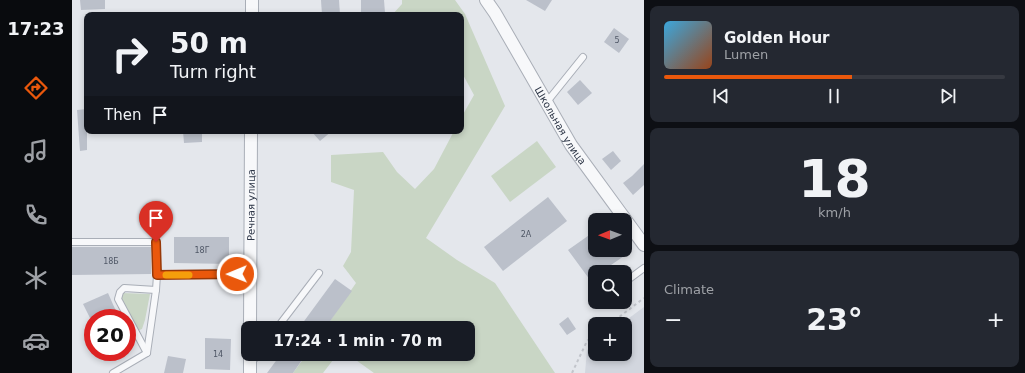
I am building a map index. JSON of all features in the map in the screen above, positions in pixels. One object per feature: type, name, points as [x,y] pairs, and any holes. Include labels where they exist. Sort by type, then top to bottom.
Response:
[{"type":"street","points":[[252,0],[252,12]]},
{"type":"street","name":"Школьная улица","points":[[486,0],[571,145],[644,245]]},
{"type":"street","points":[[495,13],[500,0]]},
{"type":"street","name":"Речная улица","points":[[250,321],[251,134]]},
{"type":"lane","points":[[546,103],[583,57]]},
{"type":"lane","points":[[72,242],[156,242],[156,290],[147,352]]},
{"type":"lane","points":[[632,277],[644,268]]},
{"type":"lane","points":[[282,321],[319,273]]},
{"type":"lane","points":[[157,275],[250,274]]},
{"type":"lane","points":[[147,352],[118,299],[120,292],[124,288],[156,290]]},
{"type":"lane","points":[[113,373],[147,352]]},
{"type":"path","points":[[619,317],[644,298]]},
{"type":"path","points":[[572,373],[588,340]]},
{"type":"shaded area","points":[[644,307],[644,373],[585,373],[588,349],[588,361],[632,361],[632,317],[630,317]]},
{"type":"green space","points":[[402,0],[455,0],[464,12],[395,12],[402,4]]},
{"type":"green space","points":[[464,13],[505,106],[426,238],[457,260],[495,283],[555,373],[374,373],[357,361],[475,361],[475,321],[330,321],[356,283],[343,266],[351,252],[354,190],[331,182],[331,155],[383,152],[397,172],[415,189],[434,169],[452,134],[464,134],[464,113],[474,95],[464,77]]},
{"type":"green space","points":[[537,141],[556,167],[510,202],[491,176]]},
{"type":"green space","points":[[122,293],[150,294],[142,329],[137,331],[136,329],[136,309],[126,309],[122,302]]},
{"type":"green space","points":[[302,361],[332,361],[323,373],[293,373]]},
{"type":"building","points":[[80,0],[105,0],[105,9],[81,10]]},
{"type":"building","points":[[321,0],[339,0],[340,12],[322,12]]},
{"type":"building","points":[[361,0],[384,0],[385,12],[361,12]]},
{"type":"building","points":[[526,0],[552,0],[545,11]]},
{"type":"building","points":[[614,28],[629,39],[619,53],[604,42]]},
{"type":"building","points":[[580,80],[592,93],[578,105],[567,92]]},
{"type":"building","points":[[84,109],[84,134],[87,134],[87,150],[80,151],[77,110]]},
{"type":"building","points":[[183,134],[202,134],[202,142],[184,143]]},
{"type":"building","points":[[314,134],[328,134],[320,141]]},
{"type":"building","points":[[613,151],[621,161],[611,170],[602,159]]},
{"type":"building","points":[[644,164],[644,185],[633,195],[623,183]]},
{"type":"building","points":[[548,197],[567,221],[503,271],[484,247]]},
{"type":"building","points":[[588,236],[588,257],[623,257],[611,265],[588,265],[588,277],[568,250]]},
{"type":"building","points":[[174,237],[229,237],[229,264],[174,263]]},
{"type":"building","points":[[72,247],[151,247],[151,274],[72,275]]},
{"type":"building","points":[[335,279],[352,291],[330,321],[304,321]]},
{"type":"building","points":[[108,293],[115,309],[86,309],[83,304]]},
{"type":"building","points":[[568,317],[576,329],[567,335],[559,324]]},
{"type":"building","points":[[205,338],[231,339],[230,370],[205,369]]},
{"type":"building","points":[[168,356],[186,359],[183,373],[164,373]]},
{"type":"building","points":[[276,361],[301,361],[293,373],[267,373]]},
{"type":"slow traffic","points":[[166,275],[189,275]]},
{"type":"route","points":[[156,242],[157,275],[237,274]]}]
